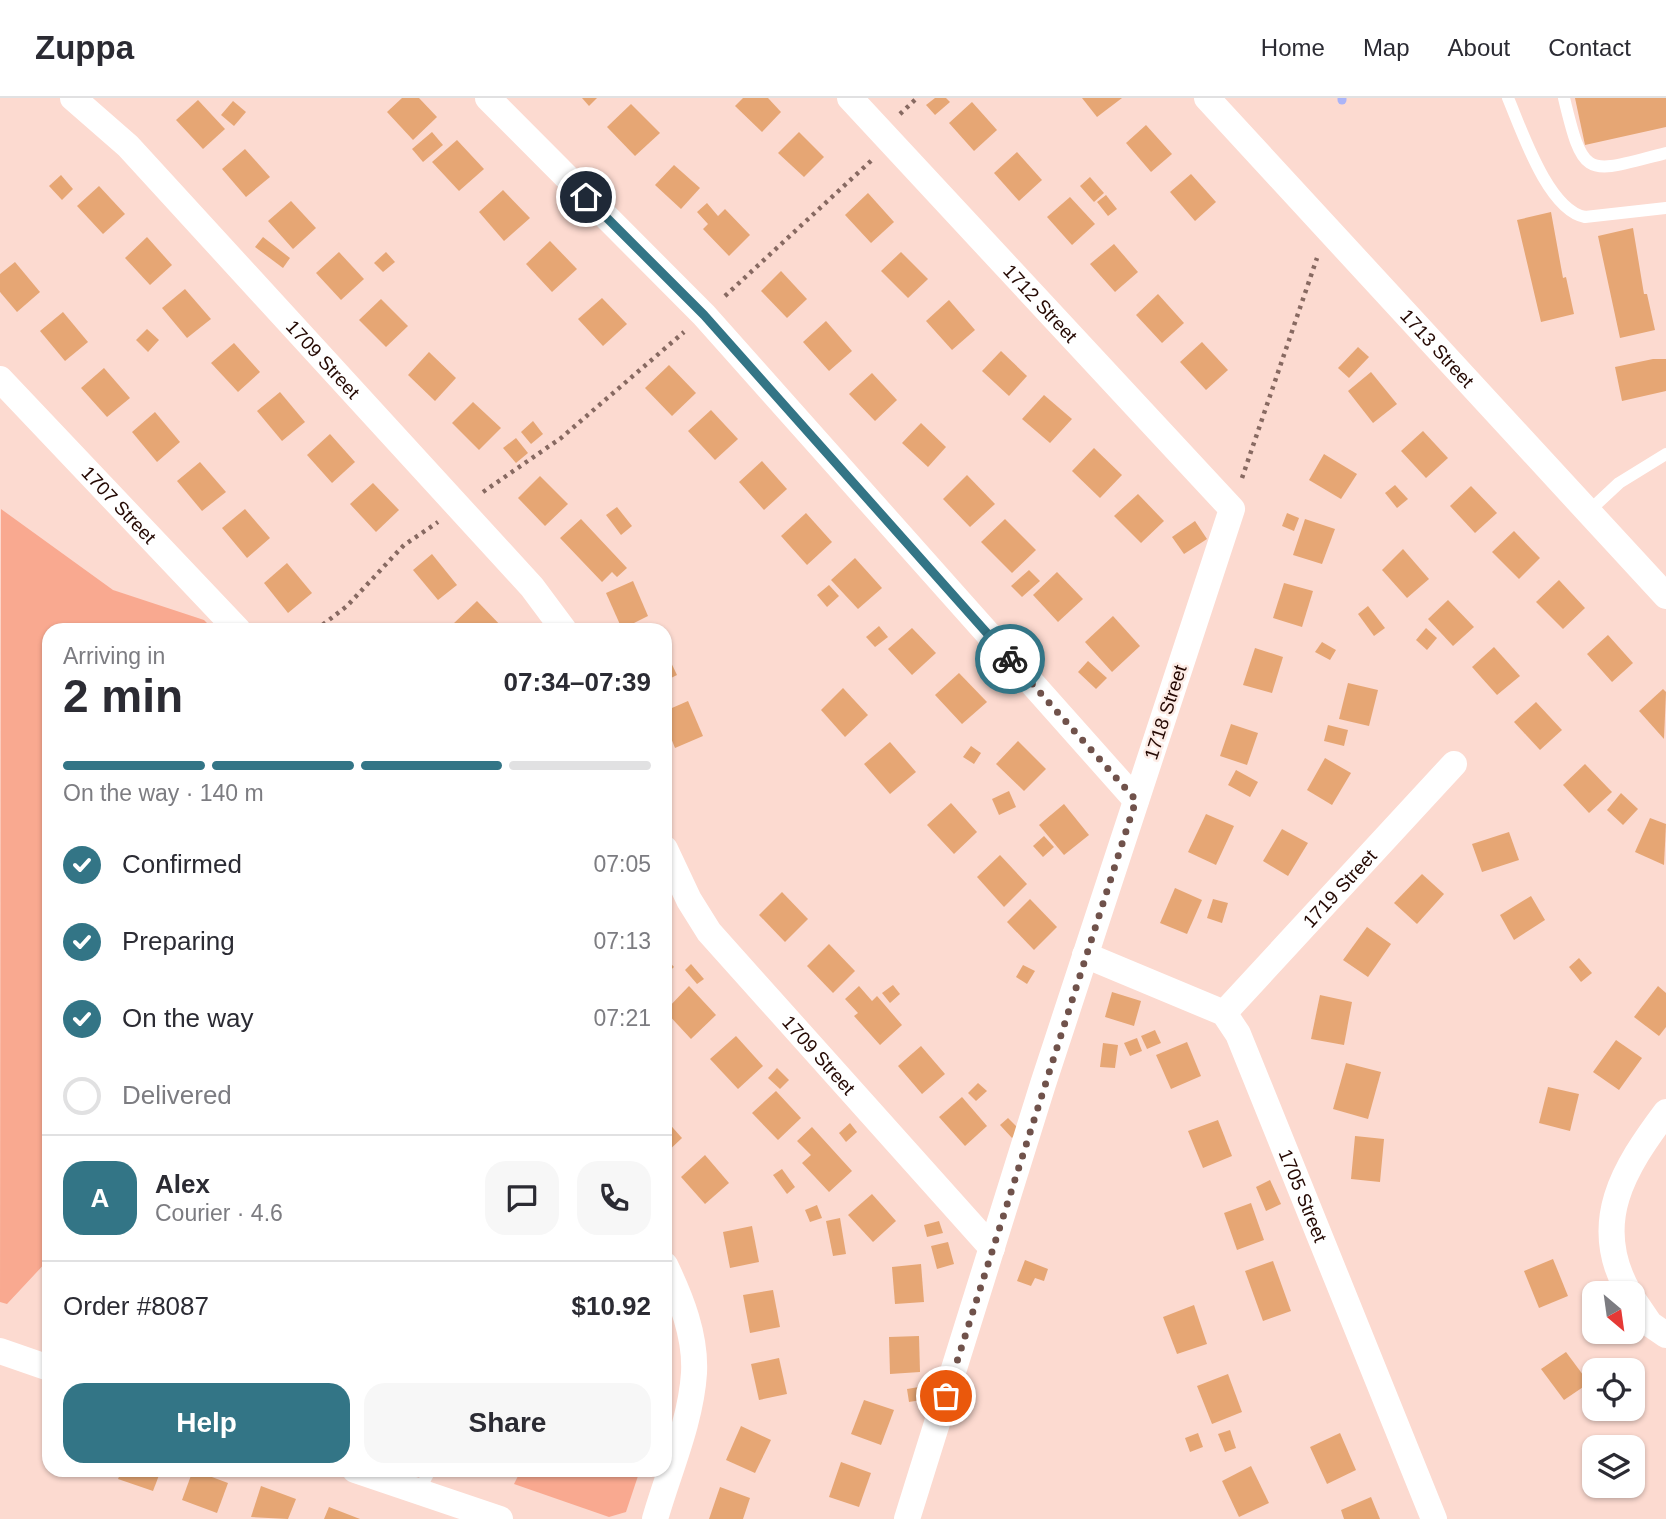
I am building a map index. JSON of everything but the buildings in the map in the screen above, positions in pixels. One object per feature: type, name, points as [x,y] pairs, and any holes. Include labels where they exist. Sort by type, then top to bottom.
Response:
[{"type":"street","name":"1709 Street","points":[[72,98],[128,146],[532,587],[559,623]]},
{"type":"street","points":[[488,98],[704,315],[1136,800]]},
{"type":"street","name":"1712 Street","points":[[850,98],[1231,509]]},
{"type":"street","name":"1713 Street","points":[[1207,98],[1666,596]]},
{"type":"street","name":"1707 Street","points":[[0,379],[231,623]]},
{"type":"street","name":"1718 Street","points":[[907,1519],[1085,955],[1231,509]]},
{"type":"street","name":"1719 Street","points":[[1224,1013],[1454,764]]},
{"type":"street","name":"1709 Street","points":[[672,864],[689,901],[709,932],[992,1248]]},
{"type":"street","points":[[1085,955],[1224,1013]]},
{"type":"street","name":"1705 Street","points":[[1224,1013],[1238,1034],[1258,1079],[1434,1519]]},
{"type":"street","points":[[1625,1281],[1613,1245],[1614,1201],[1632,1157],[1666,1112]]},
{"type":"street","points":[[672,1279],[681,1297],[690,1335],[694,1373],[672,1460]]},
{"type":"street","points":[[1645,1317],[1650,1324],[1666,1335]]},
{"type":"street","points":[[0,1351],[42,1366]]},
{"type":"street","points":[[399,1477],[424,1481],[500,1519]]},
{"type":"street","points":[[655,1519],[667,1477]]},
{"type":"lane","points":[[1508,98],[1538,164],[1562,206],[1572,215],[1585,217],[1666,208]]},
{"type":"lane","points":[[1564,98],[1576,147],[1584,160],[1597,167],[1609,168],[1666,153]]},
{"type":"lane","points":[[1588,512],[1619,483],[1666,454]]},
{"type":"path","points":[[325,623],[347,606],[404,545],[561,438],[704,315],[891,142]]},
{"type":"path","points":[[1231,509],[1328,228]]},
{"type":"shaded area","points":[[1,509],[113,590],[207,623],[42,623],[42,1266],[7,1304],[0,1302]]},
{"type":"shaded area","points":[[518,1477],[638,1477],[626,1512],[609,1517],[514,1484]]},
{"type":"way so far","points":[[946,1396],[1043,1083],[1136,800],[1010,659]]},
{"type":"route","points":[[586,197],[704,315],[1010,659]]}]
